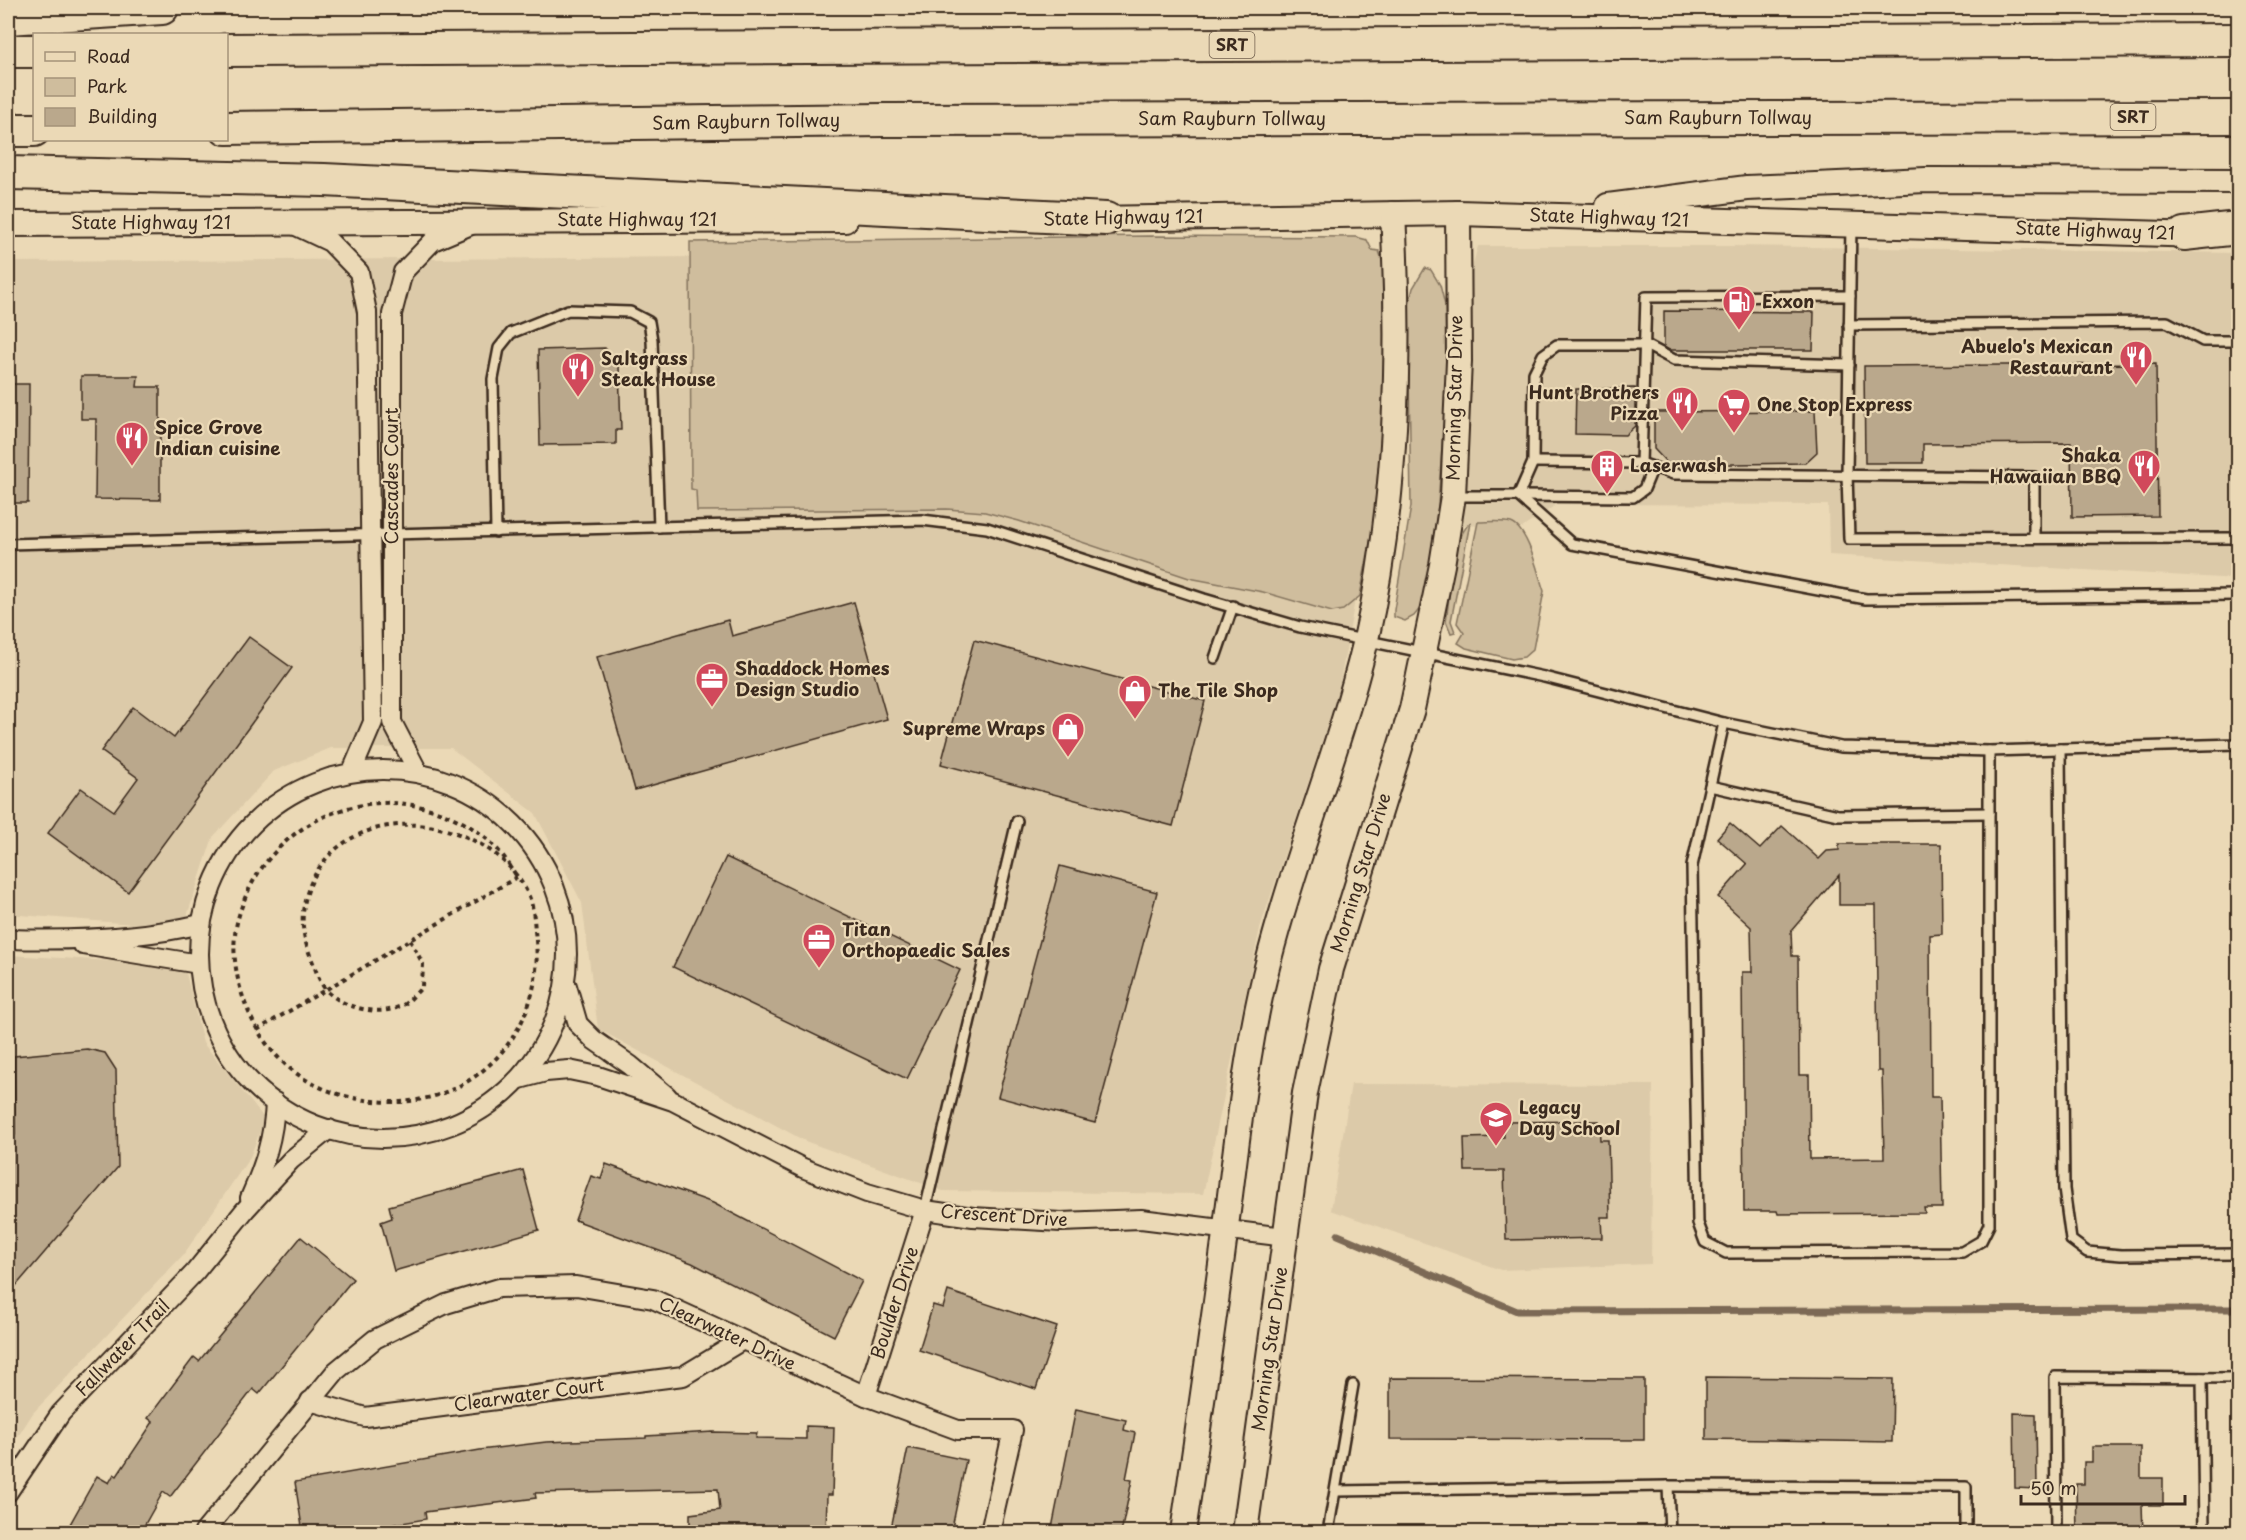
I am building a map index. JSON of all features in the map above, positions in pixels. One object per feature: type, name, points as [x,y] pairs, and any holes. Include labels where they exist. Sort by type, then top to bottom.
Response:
[{"type":"highway","points":[[8,18],[162,8]]},
{"type":"highway","name":"SRT","points":[[228,50],[2238,40]]},
{"type":"highway","points":[[8,51],[33,51]]},
{"type":"highway","name":"Sam Rayburn Tollway","points":[[228,128],[883,120],[2238,117]]},
{"type":"highway","points":[[8,130],[33,130]]},
{"type":"highway","points":[[8,173],[324,180],[1106,219]]},
{"type":"highway","points":[[2184,234],[2238,228]]},
{"type":"main road","points":[[1534,216],[1747,188],[1926,180],[2238,181]]},
{"type":"main road","name":"State Highway 121","points":[[8,224],[483,220],[1106,219],[1458,213],[2184,234],[2238,239]]},
{"type":"main road","name":"Morning Star Drive","points":[[1245,1533],[1305,1094],[1331,969],[1412,709],[1425,654],[1453,496],[1459,362],[1458,213]]},
{"type":"main road","points":[[1183,1533],[1244,1083],[1268,960],[1353,689],[1365,640],[1384,530],[1393,422],[1397,292],[1393,214]]},
{"type":"street","name":"Cascades Court","points":[[418,772],[392,723],[392,314],[403,272],[433,241],[483,220]]},
{"type":"street","name":"Cascades Court","points":[[287,222],[330,242],[359,272],[368,312],[374,722],[351,771]]},
{"type":"street","points":[[385,769],[418,772],[472,791],[518,827],[551,874],[568,928],[567,986],[548,1040],[520,1079],[483,1110],[439,1130],[392,1139],[344,1134],[298,1118],[263,1094],[235,1063],[213,1027],[201,987],[197,945],[205,904],[220,865],[244,831],[275,803],[312,783],[351,771],[385,769]]},
{"type":"street","points":[[8,939],[52,940],[165,933],[201,924]]},
{"type":"street","points":[[52,940],[199,964]]},
{"type":"street","name":"Crescent Drive","points":[[567,986],[578,1024],[594,1040],[630,1065],[673,1101]]},
{"type":"street","name":"Crescent Drive","points":[[520,1079],[546,1072],[568,1070],[598,1076],[673,1101],[803,1168],[867,1193],[924,1210],[972,1217],[1061,1222],[1141,1219],[1285,1237]]},
{"type":"street","name":"Fallwater Trail","points":[[245,1210],[270,1146],[274,1125],[274,1102]]},
{"type":"street","name":"Fallwater Trail","points":[[8,1492],[61,1413],[195,1272],[245,1210],[291,1160],[329,1129]]},
{"type":"street","name":"Boulder Drive","points":[[866,1396],[924,1210]]},
{"type":"street","name":"Clearwater Drive","points":[[204,1533],[336,1371],[375,1339],[446,1304],[499,1288],[576,1286],[653,1299],[866,1396],[958,1430],[1013,1430],[990,1533]]},
{"type":"street","name":"Clearwater Court","points":[[310,1401],[366,1417],[683,1376],[741,1341]]},
{"type":"lane","points":[[1851,225],[1847,474],[1849,539],[2238,538]]},
{"type":"lane","points":[[1641,463],[1646,297],[1850,296]]},
{"type":"lane","points":[[496,532],[493,379],[499,348],[511,333],[568,310],[630,312],[649,322],[652,340],[658,527]]},
{"type":"lane","points":[[1849,325],[2167,322],[2203,341],[2238,341]]},
{"type":"lane","points":[[1518,496],[1533,462],[1534,374],[1543,355],[1563,344],[1646,345],[1674,360],[1849,365]]},
{"type":"lane","points":[[1533,462],[1641,463],[1673,474],[2034,477],[2034,538]]},
{"type":"lane","points":[[1453,496],[1633,497],[1644,489],[1653,467]]},
{"type":"lane","points":[[1518,496],[1572,544],[1866,599],[2238,595]]},
{"type":"lane","points":[[8,544],[922,520],[955,522],[987,528],[1300,627],[1544,677],[1724,723],[1840,747],[1989,751],[2238,744]]},
{"type":"lane","points":[[1215,658],[1233,606]]},
{"type":"lane","points":[[1724,723],[1692,866],[1698,1223],[1705,1242],[1726,1253],[1962,1252],[1981,1241],[1989,1225],[1989,751]]},
{"type":"lane","points":[[2060,749],[2064,1189],[2071,1240],[2087,1252],[2121,1255],[2238,1254]]},
{"type":"lane","points":[[1710,786],[1838,816],[1989,813]]},
{"type":"lane","points":[[924,1210],[1017,821]]},
{"type":"lane","points":[[2056,1533],[2055,1377],[2238,1378]]},
{"type":"lane","points":[[2202,1378],[2204,1533]]},
{"type":"lane","points":[[1328,1533],[1353,1385]]},
{"type":"lane","points":[[1336,1491],[1668,1486],[1966,1486],[1966,1533]]},
{"type":"lane","points":[[1668,1486],[1670,1533]]},
{"type":"path","points":[[384,801],[439,811],[468,825],[495,847],[517,877],[528,892],[534,914],[536,985],[529,1006],[509,1044],[492,1062],[454,1090],[429,1098],[398,1102],[343,1097],[320,1088],[293,1072],[273,1053],[257,1030],[243,1000],[237,973],[238,916],[265,862],[303,826],[327,814],[384,801]]},
{"type":"path","points":[[410,939],[423,964],[422,987],[402,1006],[378,1012],[344,1004],[325,990],[302,930],[303,904],[314,876],[332,851],[353,836],[407,823],[435,827],[463,835],[493,854],[517,877]]},
{"type":"path","points":[[257,1030],[517,877]]},
{"type":"shaded area","points":[[1478,246],[1727,246],[2238,253],[2238,579],[1829,555],[1828,505],[1557,504],[1522,528],[1463,525],[1472,268]]},
{"type":"shaded area","points":[[1370,252],[1368,529],[1338,693],[1260,928],[1203,1194],[943,1191],[805,1141],[598,1029],[582,903],[535,813],[451,748],[331,748],[274,771],[213,837],[183,928],[8,914],[8,262]]},
{"type":"shaded area","points":[[8,955],[184,965],[203,1043],[265,1119],[250,1157],[184,1254],[33,1413],[8,1452]]},
{"type":"shaded area","name":"Legacy Day School","points":[[1351,1084],[1653,1085],[1651,1264],[1501,1270],[1331,1210]]},
{"type":"green space","points":[[1148,236],[1356,237],[1367,240],[1372,250],[1379,251],[1383,263],[1384,406],[1373,527],[1360,596],[1343,610],[1332,612],[1263,592],[1189,578],[1019,521],[985,512],[947,509],[697,511],[696,490],[691,489],[690,242]]},
{"type":"green space","points":[[1425,268],[1431,270],[1440,285],[1445,305],[1447,376],[1438,505],[1426,593],[1421,607],[1414,616],[1405,621],[1394,617],[1394,610],[1411,506],[1408,308],[1413,288]]},
{"type":"green space","points":[[1478,522],[1503,522],[1517,526],[1527,541],[1534,560],[1544,591],[1533,649],[1524,657],[1512,659],[1466,648],[1458,643],[1464,633],[1457,623]]},
{"type":"green space","points":[[1470,523],[1451,621],[1455,632],[1451,633],[1446,621],[1453,568],[1459,541]]},
{"type":"building","name":"Exxon","points":[[1664,311],[1814,312],[1813,350],[1669,350],[1664,347]]},
{"type":"building","points":[[605,348],[619,366],[621,430],[616,430],[616,444],[540,445],[538,350]]},
{"type":"building","points":[[2156,364],[2158,516],[2072,517],[2071,443],[1923,444],[1923,463],[1865,463],[1864,366]]},
{"type":"building","points":[[81,376],[138,376],[137,387],[160,387],[160,500],[95,499],[96,419],[81,419]]},
{"type":"building","points":[[8,384],[29,384],[28,503],[8,503]]},
{"type":"building","points":[[1635,388],[1635,426],[1625,435],[1575,434],[1576,389]]},
{"type":"building","points":[[1815,411],[1817,452],[1805,463],[1669,465],[1654,449],[1654,412]]},
{"type":"building","points":[[854,602],[887,719],[635,790],[597,657],[728,620],[732,636]]},
{"type":"building","points":[[249,637],[292,668],[128,892],[48,833],[81,788],[114,811],[138,778],[101,751],[133,707],[174,738]]},
{"type":"building","points":[[974,640],[1205,701],[1173,826],[941,764]]},
{"type":"building","points":[[1730,823],[1760,849],[1782,826],[1819,859],[1827,851],[1839,850],[1839,844],[1941,844],[1942,934],[1930,935],[1931,1097],[1940,1097],[1942,1208],[1924,1208],[1925,1213],[1778,1214],[1777,1211],[1744,1211],[1742,972],[1752,972],[1751,927],[1718,897],[1747,864],[1717,838]],"holes":[[[1839,875],[1839,905],[1876,905],[1878,1071],[1882,1071],[1884,1158],[1810,1159],[1809,1075],[1799,1075],[1798,956],[1792,956],[1791,931]]]},
{"type":"building","points":[[726,857],[960,970],[907,1079],[673,967]]},
{"type":"building","points":[[1060,866],[1157,892],[1095,1123],[998,1097]]},
{"type":"building","points":[[87,1049],[105,1053],[116,1070],[118,1167],[8,1295],[8,1144],[15,1135],[14,1056]]},
{"type":"building","points":[[1599,1121],[1600,1140],[1608,1140],[1610,1217],[1601,1217],[1602,1238],[1506,1240],[1504,1171],[1465,1171],[1464,1138],[1504,1137],[1503,1122]]},
{"type":"building","points":[[606,1164],[713,1203],[862,1281],[834,1336],[692,1263],[575,1220],[591,1176],[601,1179]]},
{"type":"building","points":[[523,1170],[539,1230],[394,1271],[381,1222],[392,1218],[389,1206]]},
{"type":"building","points":[[301,1237],[353,1279],[259,1394],[253,1389],[170,1497],[163,1492],[140,1533],[65,1533],[97,1476],[109,1483],[114,1474],[117,1476],[153,1422],[148,1418],[194,1357],[199,1361]]},
{"type":"building","points":[[948,1291],[1057,1327],[1036,1389],[919,1350],[933,1305],[943,1308]]},
{"type":"building","points":[[1706,1377],[1893,1379],[1892,1442],[1706,1439]]},
{"type":"building","points":[[1390,1378],[1644,1379],[1644,1440],[1390,1439]]},
{"type":"building","points":[[1076,1409],[1126,1420],[1124,1430],[1135,1433],[1126,1479],[1132,1480],[1121,1533],[1051,1533]]},
{"type":"building","points":[[2014,1413],[2036,1414],[2037,1489],[2015,1488]]},
{"type":"building","points":[[806,1426],[834,1427],[832,1495],[827,1495],[826,1533],[690,1533],[690,1514],[720,1510],[718,1489],[535,1493],[536,1498],[425,1512],[426,1519],[343,1533],[303,1533],[295,1482],[480,1450],[546,1442],[646,1438],[646,1436],[713,1432],[757,1433],[756,1438],[806,1439]]},
{"type":"building","points":[[2092,1447],[2141,1447],[2141,1478],[2163,1478],[2163,1505],[2142,1505],[2143,1533],[2077,1533],[2076,1484],[2084,1484],[2084,1462],[2092,1462]]},
{"type":"building","points":[[908,1448],[966,1460],[951,1533],[890,1533]]},
{"type":"waterway","points":[[1338,1235],[1517,1311],[2238,1309]]},
{"type":"place","name":"Exxon","points":[[1739,331]]},
{"type":"place","name":"Abuelo's Mexican Restaurant","points":[[2136,386]]},
{"type":"place","name":"Saltgrass Steak House","points":[[578,398]]},
{"type":"place","name":"Hunt Brothers Pizza","points":[[1682,432]]},
{"type":"place","name":"One Stop Express","points":[[1734,434]]},
{"type":"place","name":"Spice Grove Indian cuisine","points":[[132,467]]},
{"type":"place","name":"Laserwash","points":[[1607,495]]},
{"type":"place","name":"Shaka Hawaiian BBQ","points":[[2144,495]]},
{"type":"place","name":"Shaddock Homes Design Studio","points":[[712,708]]},
{"type":"place","name":"The Tile Shop","points":[[1135,720]]},
{"type":"place","name":"Supreme Wraps","points":[[1068,758]]},
{"type":"place","name":"Titan Orthopaedic Sales","points":[[819,969]]},
{"type":"place","name":"Legacy Day School","points":[[1496,1147]]}]
